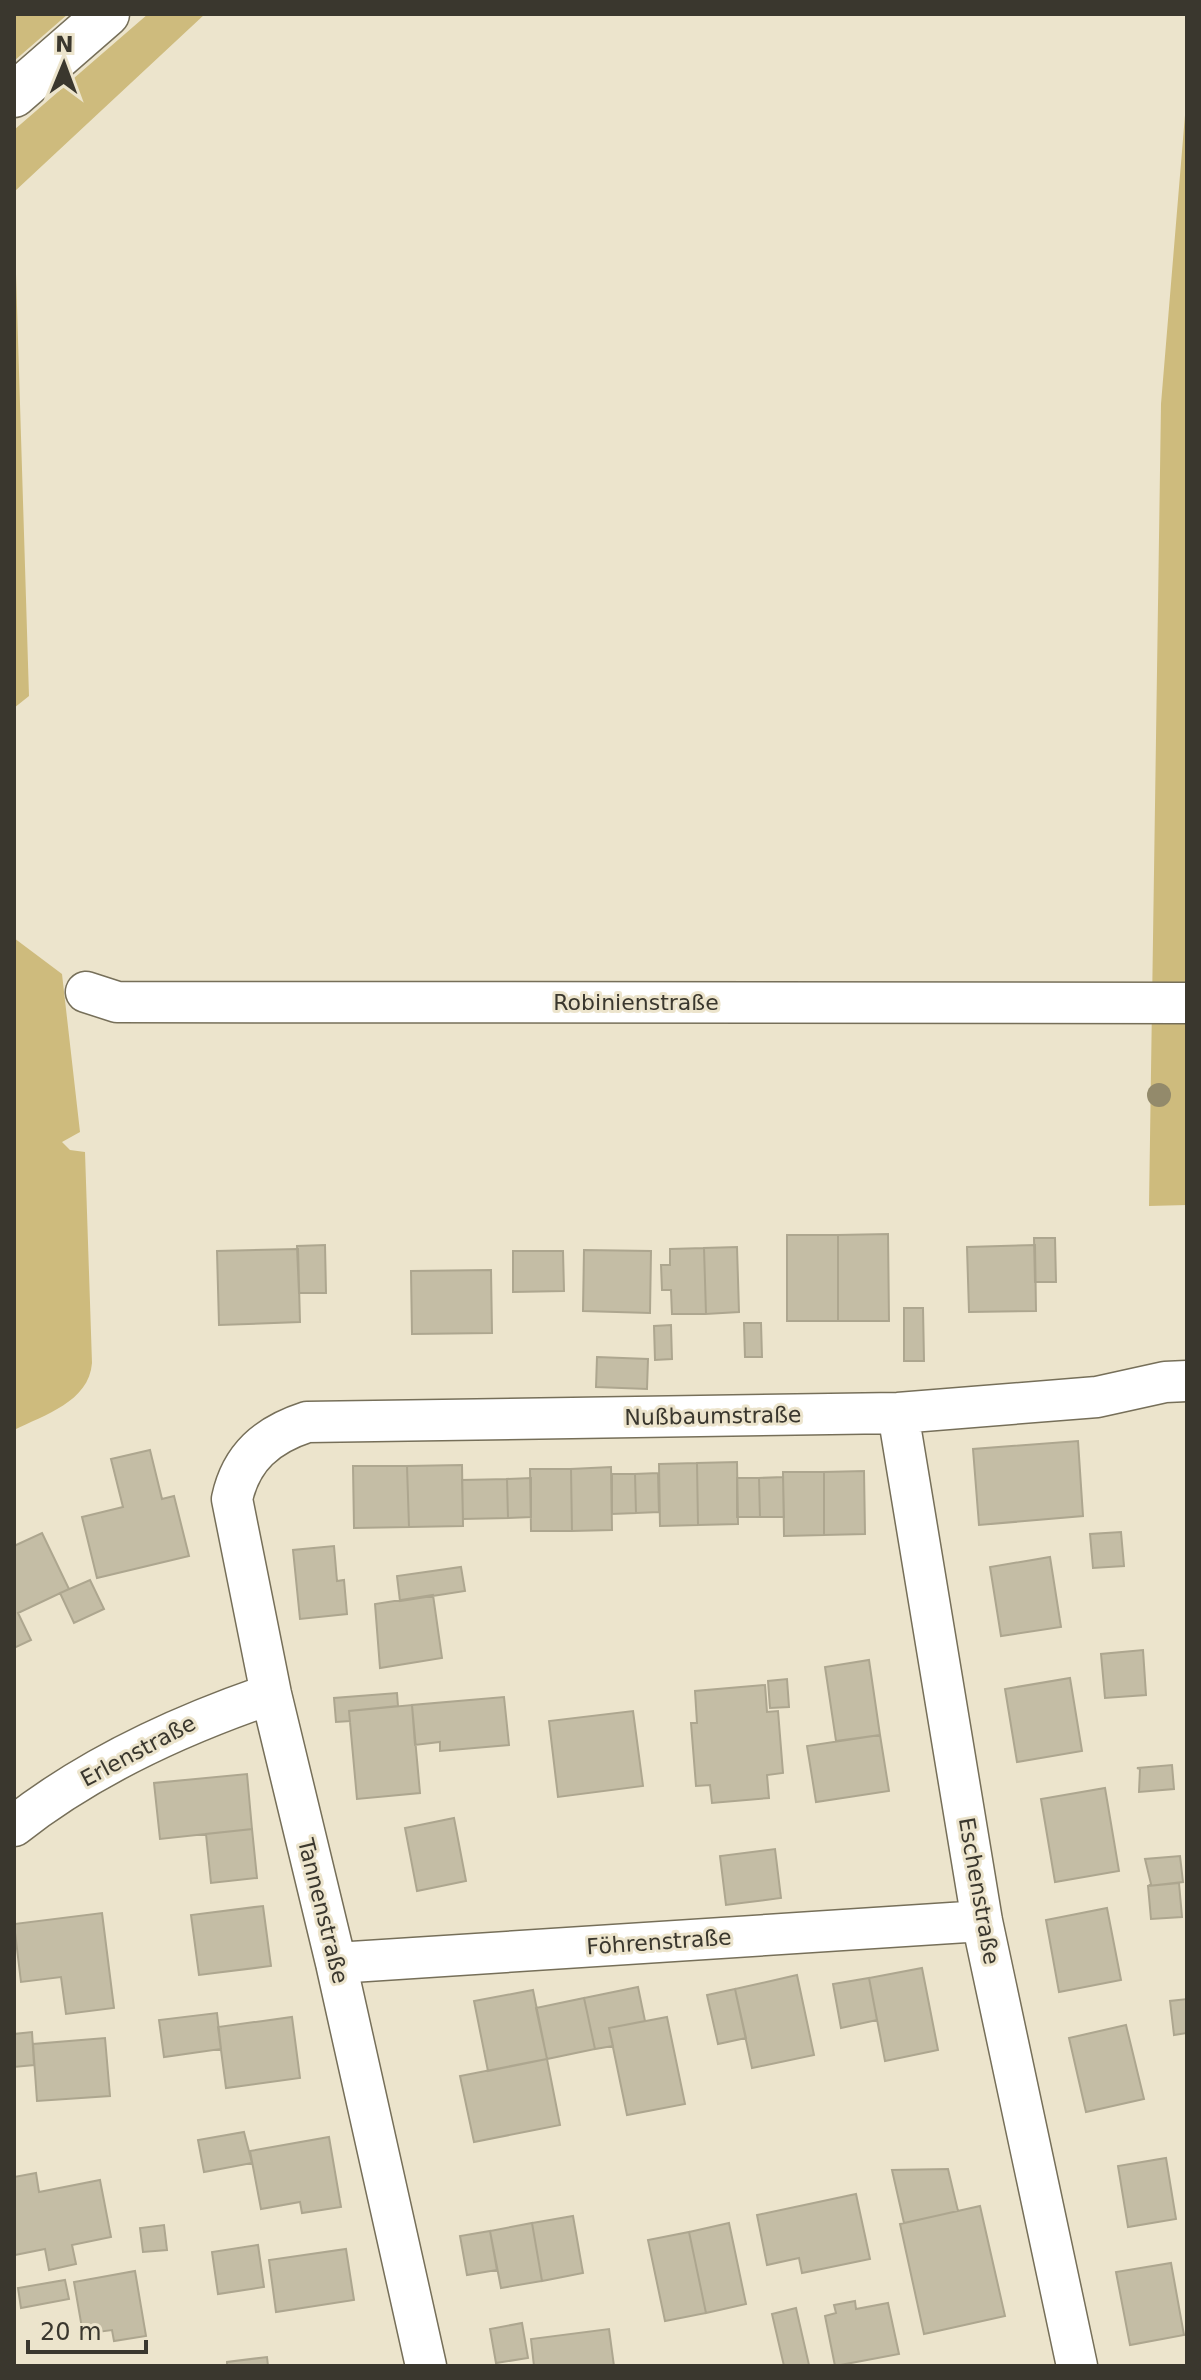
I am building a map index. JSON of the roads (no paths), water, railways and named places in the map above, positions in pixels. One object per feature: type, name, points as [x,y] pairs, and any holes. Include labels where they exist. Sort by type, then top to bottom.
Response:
[{"type":"main road","points":[[14,95],[107,14]]},
{"type":"street","name":"Robinienstraße","points":[[86,992],[117,1002],[1187,1003]]},
{"type":"street","name":"Nußbaumstraße","points":[[248,1458],[273,1437],[307,1422],[898,1413],[1097,1397],[1165,1382],[1187,1381]]},
{"type":"street","name":"Eschenstraße","points":[[898,1413],[982,1921],[1077,2366]]},
{"type":"street","name":"Tannenstraße","points":[[248,1458],[236,1477],[232,1499],[271,1694],[336,1963],[426,2366]]},
{"type":"street","name":"Erlenstraße","points":[[14,1826],[38,1807],[116,1760],[196,1719],[271,1694]]},
{"type":"street","name":"Föhrenstraße","points":[[336,1963],[982,1921]]}]
